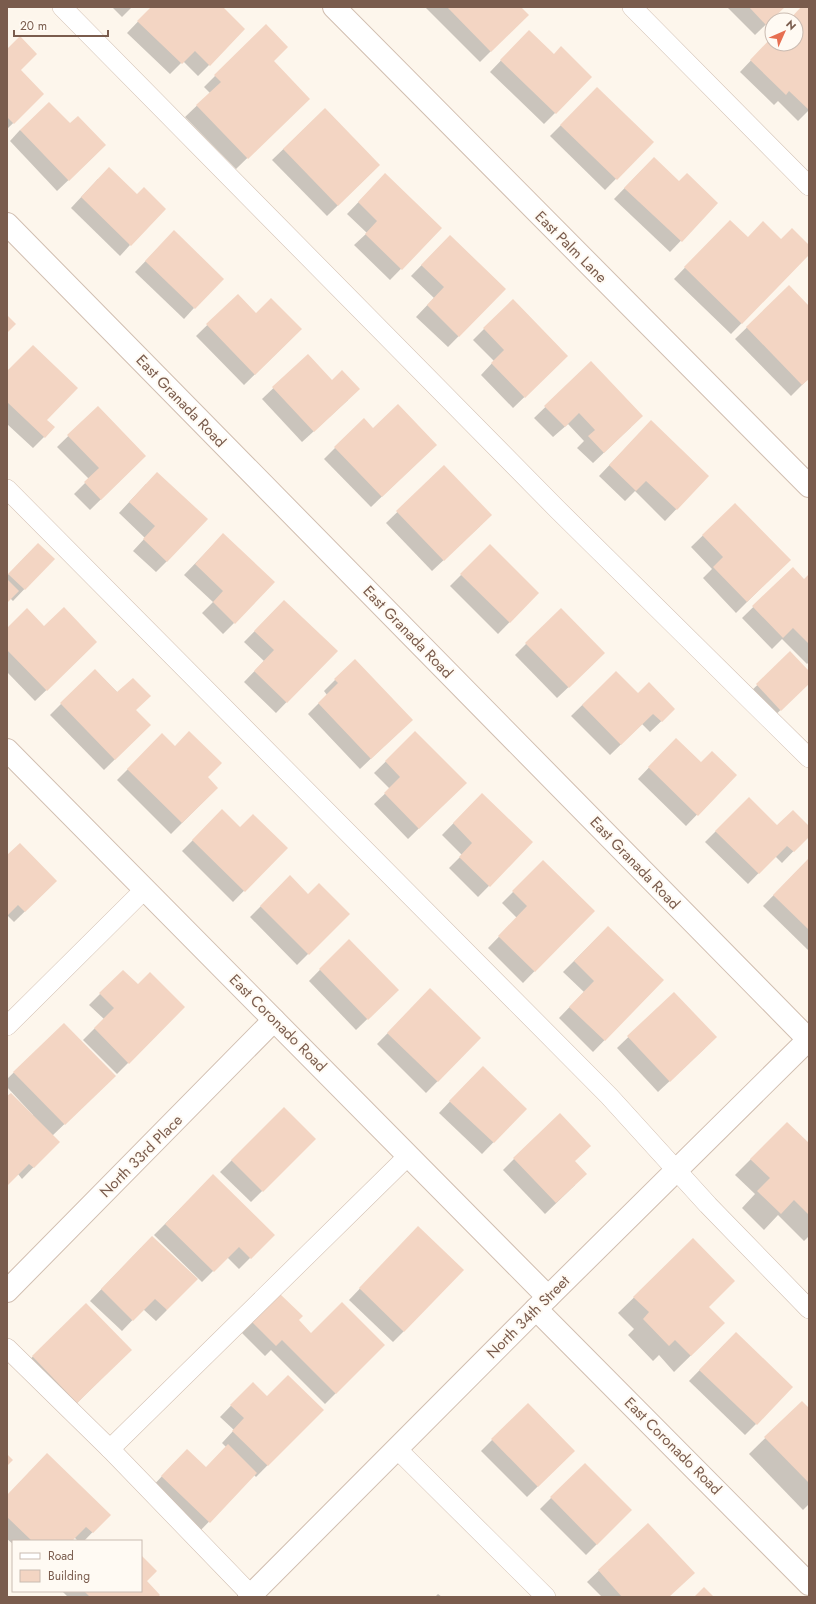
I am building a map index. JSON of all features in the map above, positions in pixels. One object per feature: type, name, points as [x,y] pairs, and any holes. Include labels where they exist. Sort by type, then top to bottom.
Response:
[{"type":"street","name":"East Palm Lane","points":[[334,7],[809,486]]},
{"type":"street","name":"East Granada Road","points":[[7,224],[809,1040]]},
{"type":"street","name":"East Coronado Road","points":[[7,751],[408,1156],[542,1303],[809,1584]]},
{"type":"street","name":"North 33rd Place","points":[[7,1291],[274,1020]]},
{"type":"street","name":"North 34th Street","points":[[250,1596],[542,1303],[809,1040]]},
{"type":"lane","points":[[62,7],[557,509],[809,758]]},
{"type":"lane","points":[[632,7],[809,186]]},
{"type":"lane","points":[[7,489],[609,1096],[676,1171],[809,1309]]},
{"type":"lane","points":[[7,1026],[145,889]]},
{"type":"lane","points":[[110,1449],[408,1156]]},
{"type":"lane","points":[[7,1348],[110,1449],[250,1596]]},
{"type":"lane","points":[[397,1449],[546,1597]]},
{"type":"building","points":[[151,7],[223,7],[245,29],[210,66],[195,51],[182,64],[137,21]]},
{"type":"building","points":[[447,7],[521,7],[529,15],[491,52]]},
{"type":"building","points":[[749,7],[785,7],[780,12],[764,12],[764,23]]},
{"type":"building","points":[[801,7],[809,7],[809,110],[789,91],[786,95],[750,60],[764,45],[764,52],[804,52],[804,12],[796,12]]},
{"type":"building","points":[[266,24],[288,47],[274,61],[310,99],[248,159],[196,105],[221,82],[214,75]]},
{"type":"building","points":[[529,30],[554,54],[561,46],[592,77],[556,114],[500,60]]},
{"type":"building","points":[[20,36],[37,54],[21,70],[44,94],[14,124],[7,117],[7,47],[8,48]]},
{"type":"building","points":[[597,87],[654,142],[617,180],[560,125]]},
{"type":"building","points":[[49,102],[70,123],[78,116],[106,145],[69,181],[20,130]]},
{"type":"building","points":[[325,108],[380,165],[338,206],[283,149]]},
{"type":"building","points":[[654,157],[679,181],[687,173],[718,203],[682,242],[624,188]]},
{"type":"building","points":[[109,167],[137,194],[144,187],[166,209],[131,246],[81,197]]},
{"type":"building","points":[[385,173],[442,228],[402,270],[365,234],[377,221],[358,202]]},
{"type":"building","points":[[730,220],[748,237],[763,221],[781,239],[792,228],[809,245],[809,255],[742,324],[684,267]]},
{"type":"building","points":[[174,230],[224,279],[195,309],[145,261]]},
{"type":"building","points":[[450,235],[506,289],[459,337],[427,305],[444,287],[421,265]]},
{"type":"building","points":[[789,285],[809,306],[809,379],[802,385],[746,327]]},
{"type":"building","points":[[238,294],[256,313],[271,298],[302,329],[255,375],[206,324]]},
{"type":"building","points":[[513,299],[568,356],[525,398],[491,363],[504,350],[483,328]]},
{"type":"building","points":[[7,315],[16,324],[7,333]]},
{"type":"building","points":[[33,345],[78,388],[47,420],[55,427],[45,438],[7,402],[7,371]]},
{"type":"building","points":[[308,354],[332,380],[342,370],[360,389],[314,432],[272,387]]},
{"type":"building","points":[[591,361],[643,416],[604,453],[588,436],[595,430],[579,413],[565,427],[544,406]]},
{"type":"building","points":[[398,404],[437,445],[382,497],[334,447],[364,418],[373,428]]},
{"type":"building","points":[[98,406],[146,456],[101,500],[84,482],[99,468],[67,435]]},
{"type":"building","points":[[651,420],[709,476],[677,510],[646,481],[636,491],[609,465]]},
{"type":"building","points":[[444,465],[492,515],[444,561],[396,511]]},
{"type":"building","points":[[157,472],[208,519],[167,562],[143,539],[155,526],[129,502]]},
{"type":"building","points":[[735,503],[791,560],[747,602],[713,567],[723,557],[702,535]]},
{"type":"building","points":[[223,533],[275,582],[235,624],[213,602],[223,591],[195,564]]},
{"type":"building","points":[[38,543],[55,559],[25,590],[8,574]]},
{"type":"building","points":[[490,544],[539,593],[510,623],[460,574]]},
{"type":"building","points":[[793,567],[804,579],[809,574],[809,644],[793,628],[783,638],[752,606]]},
{"type":"building","points":[[7,579],[19,591],[7,603]]},
{"type":"building","points":[[284,600],[338,651],[287,703],[254,671],[274,650],[254,631]]},
{"type":"building","points":[[64,607],[97,642],[47,691],[7,650],[7,628],[27,608],[44,626]]},
{"type":"building","points":[[561,608],[605,653],[569,688],[525,643]]},
{"type":"building","points":[[790,651],[809,671],[809,684],[781,711],[756,684]]},
{"type":"building","points":[[355,659],[413,720],[371,759],[318,703],[338,683],[334,679]]},
{"type":"building","points":[[95,669],[117,692],[133,678],[151,696],[136,710],[151,725],[115,760],[60,703]]},
{"type":"building","points":[[616,671],[638,693],[649,682],[675,709],[662,722],[653,714],[621,745],[582,705]]},
{"type":"building","points":[[189,731],[222,763],[208,777],[218,788],[182,823],[127,769],[162,733],[175,746]]},
{"type":"building","points":[[415,731],[467,783],[419,829],[384,793],[400,777],[385,761]]},
{"type":"building","points":[[676,738],[701,762],[712,751],[737,775],[698,816],[648,767]]},
{"type":"building","points":[[482,793],[533,842],[490,887],[459,857],[472,843],[453,823]]},
{"type":"building","points":[[749,797],[777,825],[793,810],[809,826],[809,837],[794,852],[787,846],[759,874],[715,831]]},
{"type":"building","points":[[222,809],[240,827],[253,814],[288,848],[245,892],[192,840]]},
{"type":"building","points":[[20,843],[57,881],[25,912],[18,905],[7,916],[7,855]]},
{"type":"building","points":[[809,858],[809,930],[773,895]]},
{"type":"building","points":[[543,860],[595,911],[535,972],[498,936],[527,906],[512,891]]},
{"type":"building","points":[[290,875],[308,894],[319,883],[350,914],[309,955],[260,906]]},
{"type":"building","points":[[608,926],[664,980],[605,1041],[569,1007],[594,981],[574,961]]},
{"type":"building","points":[[349,939],[399,990],[368,1020],[319,969]]},
{"type":"building","points":[[123,970],[138,984],[150,972],[185,1007],[129,1064],[94,1028],[114,1008],[99,993]]},
{"type":"building","points":[[430,988],[481,1038],[438,1082],[387,1033]]},
{"type":"building","points":[[674,992],[717,1037],[670,1082],[627,1036]]},
{"type":"building","points":[[64,1023],[116,1076],[65,1125],[13,1072]]},
{"type":"building","points":[[483,1066],[527,1109],[494,1143],[449,1101]]},
{"type":"building","points":[[11,1093],[60,1142],[34,1168],[29,1164],[7,1186],[7,1096]]},
{"type":"building","points":[[284,1107],[316,1139],[263,1192],[231,1160]]},
{"type":"building","points":[[560,1113],[591,1146],[575,1161],[587,1174],[556,1203],[513,1158]]},
{"type":"building","points":[[787,1122],[809,1143],[809,1215],[794,1200],[781,1214],[757,1191],[770,1178],[750,1159]]},
{"type":"building","points":[[213,1174],[275,1235],[251,1259],[239,1247],[214,1272],[165,1224]]},
{"type":"building","points":[[418,1226],[464,1270],[404,1332],[359,1288]]},
{"type":"building","points":[[152,1236],[198,1279],[167,1310],[155,1299],[133,1321],[101,1289]]},
{"type":"building","points":[[693,1238],[735,1281],[709,1307],[725,1323],[691,1356],[675,1340],[669,1346],[643,1319],[649,1312],[633,1297]]},
{"type":"building","points":[[280,1294],[303,1316],[299,1320],[311,1333],[342,1302],[385,1345],[336,1394],[282,1340],[276,1346],[252,1322]]},
{"type":"building","points":[[86,1303],[132,1350],[77,1403],[32,1356]]},
{"type":"building","points":[[736,1332],[793,1387],[757,1425],[699,1370]]},
{"type":"building","points":[[288,1375],[324,1410],[268,1466],[232,1431],[244,1418],[230,1405],[253,1382],[267,1396]]},
{"type":"building","points":[[802,1401],[809,1408],[809,1483],[764,1437]]},
{"type":"building","points":[[528,1403],[575,1451],[538,1487],[491,1439]]},
{"type":"building","points":[[228,1444],[257,1473],[210,1523],[161,1476],[187,1449],[206,1467]]},
{"type":"building","points":[[47,1453],[111,1515],[93,1533],[86,1527],[73,1540],[31,1540],[7,1517],[7,1495]]},
{"type":"building","points":[[7,1454],[13,1460],[7,1466]]},
{"type":"building","points":[[585,1463],[632,1510],[597,1545],[550,1497]]},
{"type":"building","points":[[648,1523],[695,1573],[669,1597],[622,1597],[598,1570]]},
{"type":"building","points":[[142,1556],[157,1571],[147,1581],[160,1595],[158,1597],[90,1597],[85,1592],[142,1592]]},
{"type":"building","points":[[704,1587],[714,1597],[694,1597]]}]
